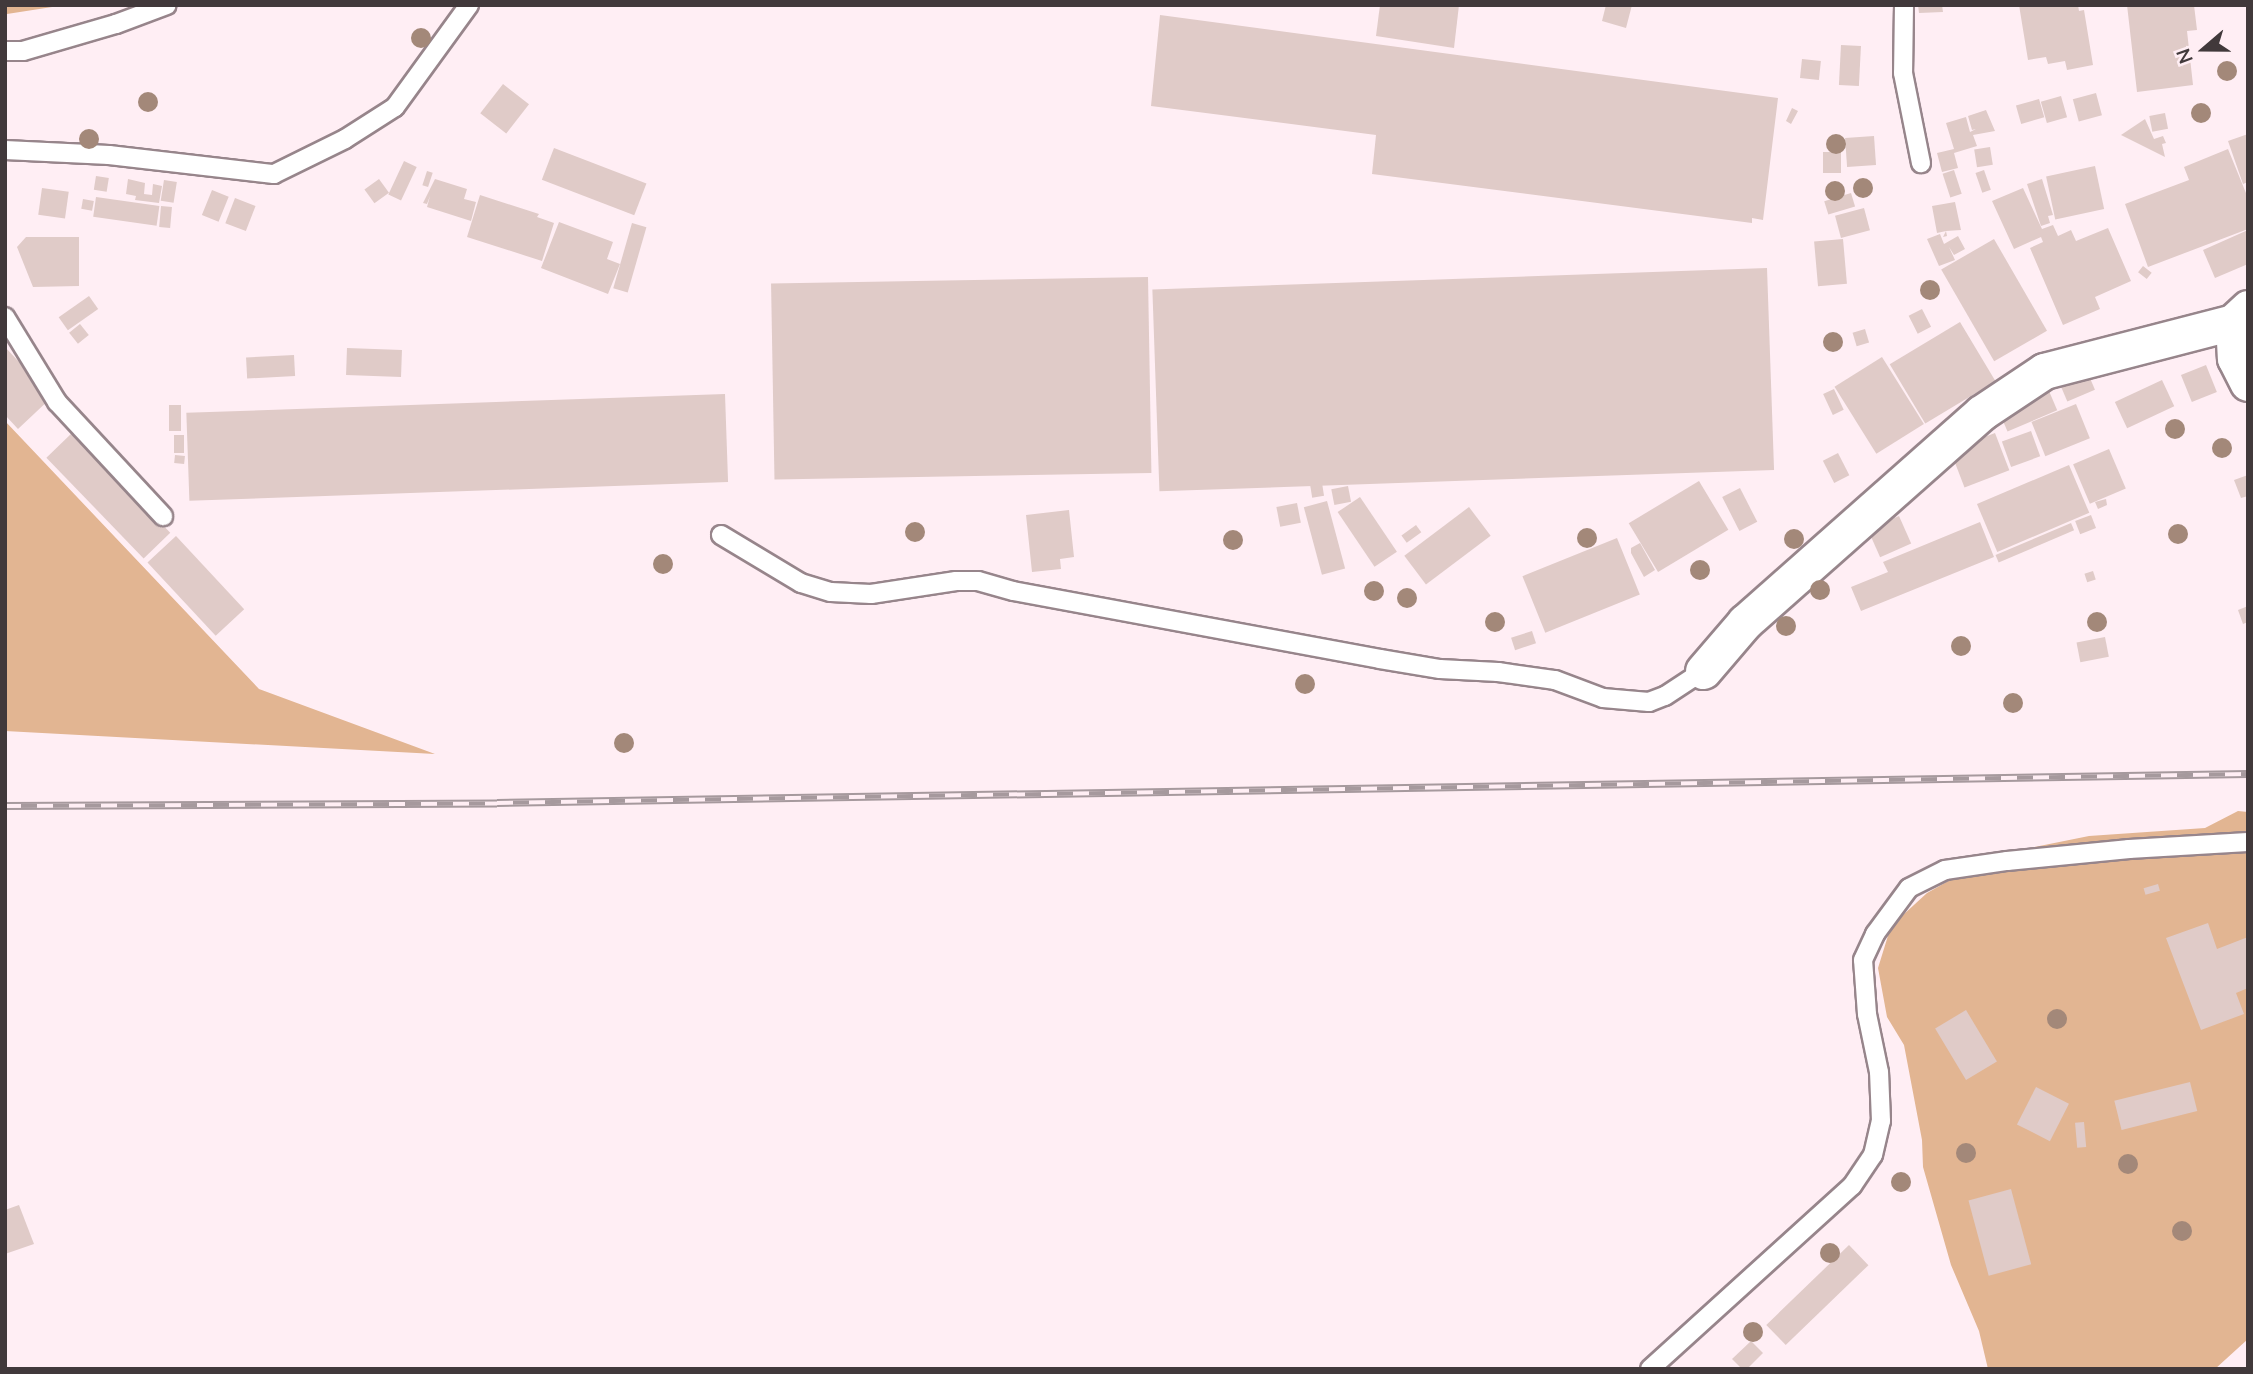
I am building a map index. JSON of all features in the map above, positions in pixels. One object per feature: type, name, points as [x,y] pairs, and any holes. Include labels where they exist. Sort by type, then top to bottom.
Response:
[{"type":"street","points":[[1703,671],[1745,622],[1981,412],[2044,371],[2240,315],[2235,358],[2248,383]]},
{"type":"lane","points":[[5,51],[23,51],[116,24],[167,5]]},
{"type":"lane","points":[[5,150],[109,155],[274,174],[345,139],[395,107],[459,23],[469,5]]},
{"type":"lane","points":[[1904,5],[1901,19],[1903,73],[1921,163]]},
{"type":"lane","points":[[5,317],[57,402],[163,516]]},
{"type":"lane","points":[[721,535],[801,583],[831,592],[871,594],[978,581],[1026,593],[1380,659],[1440,669],[1498,672],[1555,680],[1603,698],[1648,702],[1665,696],[1703,671]]},
{"type":"lane","points":[[1650,1369],[1852,1186],[1873,1154],[1881,1121],[1879,1072],[1867,1014],[1863,960],[1875,934],[1909,888],[1945,870],[2007,861],[2129,849],[2248,842]]},
{"type":"shaded area","points":[[5,5],[65,5],[7,14]]},
{"type":"shaded area","points":[[5,421],[259,689],[435,754],[5,731]]},
{"type":"shaded area","points":[[2238,811],[2248,812],[2248,1339],[2215,1369],[1988,1369],[1979,1331],[1951,1265],[1923,1167],[1922,1140],[1904,1045],[1887,1017],[1878,968],[1891,926],[1927,893],[1995,855],[2089,836],[2205,828]]},
{"type":"building","points":[[1380,5],[1459,5],[1454,48],[1376,36]]},
{"type":"building","points":[[1606,5],[1632,5],[1626,28],[1602,21]]},
{"type":"building","points":[[1918,5],[1942,5],[1943,12],[1919,13]]},
{"type":"building","points":[[2019,5],[2078,5],[2079,11],[2084,10],[2093,65],[2067,70],[2065,61],[2048,64],[2046,57],[2028,60]]},
{"type":"building","points":[[2127,5],[2194,5],[2197,30],[2187,31],[2193,85],[2137,92]]},
{"type":"building","points":[[1160,15],[1778,98],[1763,220],[1752,218],[1752,223],[1372,174],[1376,135],[1151,106]]},
{"type":"building","points":[[1841,45],[1861,46],[1859,86],[1839,85]]},
{"type":"building","points":[[1802,59],[1821,61],[1819,80],[1800,78]]},
{"type":"building","points":[[503,84],[529,104],[506,133],[480,113]]},
{"type":"building","points":[[2096,93],[2102,115],[2079,121],[2073,99]]},
{"type":"building","points":[[2061,96],[2067,117],[2047,123],[2041,102]]},
{"type":"building","points":[[2039,99],[2044,117],[2021,124],[2016,106]]},
{"type":"building","points":[[1792,108],[1798,111],[1791,124],[1786,121]]},
{"type":"building","points":[[1986,110],[1995,131],[1973,135],[1977,146],[1954,153],[1958,168],[1942,172],[1937,153],[1954,149],[1946,123],[1966,117],[1970,132],[1976,129],[1972,130],[1968,116]]},
{"type":"building","points":[[2165,113],[2168,129],[2152,132],[2149,116]]},
{"type":"building","points":[[2145,119],[2154,139],[2163,136],[2166,143],[2162,144],[2165,157],[2121,135]]},
{"type":"building","points":[[2248,134],[2248,182],[2243,184],[2228,141]]},
{"type":"building","points":[[1874,136],[1876,165],[1847,167],[1845,138]]},
{"type":"building","points":[[1990,147],[1993,165],[1977,167],[1974,150]]},
{"type":"building","points":[[554,148],[646,183],[634,215],[542,180]]},
{"type":"building","points":[[2228,149],[2248,198],[2248,229],[2148,267],[2125,204],[2189,180],[2184,167]]},
{"type":"building","points":[[1823,152],[1841,152],[1841,173],[1823,173]]},
{"type":"building","points":[[404,161],[417,167],[401,200],[388,195]]},
{"type":"building","points":[[2095,166],[2104,209],[2055,219],[2046,176]]},
{"type":"building","points":[[1954,170],[1962,194],[1950,197],[1943,174]]},
{"type":"building","points":[[1984,170],[1991,190],[1982,193],[1975,173]]},
{"type":"building","points":[[427,171],[433,173],[428,187],[422,185]]},
{"type":"building","points":[[96,176],[109,178],[107,192],[94,190]]},
{"type":"building","points":[[128,179],[145,183],[144,194],[152,195],[153,184],[162,186],[159,203],[135,200],[136,196],[126,194]]},
{"type":"building","points":[[379,179],[389,193],[374,203],[364,190]]},
{"type":"building","points":[[435,179],[467,189],[464,199],[476,202],[471,221],[427,207],[430,196],[427,204],[423,203]]},
{"type":"building","points":[[2042,179],[2053,215],[2048,216],[2050,223],[2041,226],[2027,184]]},
{"type":"building","points":[[164,180],[177,182],[174,203],[161,201]]},
{"type":"building","points":[[42,188],[69,192],[65,218],[38,215]]},
{"type":"building","points":[[2023,188],[2042,229],[2053,225],[2058,236],[2071,230],[2076,241],[2108,228],[2131,281],[2095,297],[2100,309],[2063,325],[2030,248],[2043,242],[2041,237],[2014,249],[1992,201]]},
{"type":"building","points":[[212,190],[229,197],[219,222],[202,215]]},
{"type":"building","points":[[1851,193],[1855,206],[1828,215],[1824,201]]},
{"type":"building","points":[[480,195],[539,214],[537,217],[554,223],[542,261],[467,237]]},
{"type":"building","points":[[96,197],[159,206],[157,226],[93,217]]},
{"type":"building","points":[[235,198],[256,206],[246,231],[225,223]]},
{"type":"building","points":[[83,199],[94,201],[92,211],[81,209]]},
{"type":"building","points":[[1955,202],[1961,230],[1937,233],[1932,206]]},
{"type":"building","points":[[161,206],[172,207],[170,228],[159,227]]},
{"type":"building","points":[[1864,208],[1870,230],[1841,238],[1835,216]]},
{"type":"building","points":[[559,222],[613,242],[607,259],[620,264],[608,294],[541,268]]},
{"type":"building","points":[[632,223],[646,227],[628,293],[613,288]]},
{"type":"building","points":[[2248,230],[2248,264],[2215,278],[2203,250]]},
{"type":"building","points":[[1940,234],[1944,244],[1958,236],[1965,249],[1954,255],[1949,247],[1955,260],[1939,266],[1927,239]]},
{"type":"building","points":[[26,237],[79,237],[79,286],[33,287],[17,247]]},
{"type":"building","points":[[1843,239],[1847,284],[1818,286],[1814,242]]},
{"type":"building","points":[[1994,239],[2047,331],[1994,361],[1941,270]]},
{"type":"building","points":[[2143,266],[2152,273],[2147,279],[2138,272]]},
{"type":"building","points":[[1767,268],[1774,470],[1159,491],[1152,289]]},
{"type":"building","points":[[1148,277],[1151,473],[774,480],[771,284]]},
{"type":"building","points":[[89,296],[98,309],[68,330],[59,317]]},
{"type":"building","points":[[1922,309],[1931,327],[1918,334],[1909,316]]},
{"type":"building","points":[[1960,322],[1996,381],[1925,423],[1890,364]]},
{"type":"building","points":[[80,324],[89,335],[78,344],[69,333]]},
{"type":"building","points":[[1865,329],[1869,342],[1857,346],[1853,333]]},
{"type":"building","points":[[5,347],[52,397],[18,429],[5,415]]},
{"type":"building","points":[[347,348],[402,350],[401,377],[346,375]]},
{"type":"building","points":[[294,355],[295,376],[247,378],[246,358]]},
{"type":"building","points":[[1882,357],[1924,424],[1876,454],[1835,387]]},
{"type":"building","points":[[2084,364],[2095,390],[2067,401],[2056,376]]},
{"type":"building","points":[[2206,365],[2217,392],[2192,402],[2181,375]]},
{"type":"building","points":[[2162,380],[2174,406],[2127,428],[2115,402]]},
{"type":"building","points":[[1834,389],[1844,410],[1833,415],[1823,394]]},
{"type":"building","points":[[2049,391],[2057,410],[2007,431],[1999,412]]},
{"type":"building","points":[[725,394],[728,482],[189,501],[186,413]]},
{"type":"building","points":[[2076,404],[2090,438],[2045,456],[2031,422]]},
{"type":"building","points":[[169,405],[181,405],[181,431],[169,431]]},
{"type":"building","points":[[2031,431],[2040,456],[2011,467],[2002,442]]},
{"type":"building","points":[[73,432],[170,533],[144,558],[46,458]]},
{"type":"building","points":[[1995,433],[2009,470],[1965,488],[1950,450]]},
{"type":"building","points":[[174,435],[184,435],[184,453],[174,453]]},
{"type":"building","points":[[2109,449],[2126,489],[2090,504],[2073,464]]},
{"type":"building","points":[[1838,453],[1849,475],[1834,483],[1823,461]]},
{"type":"building","points":[[175,455],[185,456],[184,464],[174,463]]},
{"type":"building","points":[[2069,465],[2089,513],[1997,552],[1977,504]]},
{"type":"building","points":[[2248,475],[2248,496],[2241,498],[2234,480]]},
{"type":"building","points":[[1699,481],[1728,530],[1658,572],[1629,523]]},
{"type":"building","points":[[1322,483],[1324,496],[1312,498],[1310,485]]},
{"type":"building","points":[[1348,486],[1351,502],[1334,505],[1331,489]]},
{"type":"building","points":[[1740,488],[1757,522],[1739,531],[1722,497]]},
{"type":"building","points":[[1360,497],[1397,552],[1375,567],[1338,512]]},
{"type":"building","points":[[2106,499],[2107,505],[2098,509],[2095,502]]},
{"type":"building","points":[[1327,501],[1345,569],[1322,575],[1304,507]]},
{"type":"building","points":[[1297,503],[1301,523],[1280,527],[1276,507]]},
{"type":"building","points":[[1469,507],[1491,536],[1426,584],[1404,556]]},
{"type":"building","points":[[1069,510],[1074,557],[1060,559],[1061,569],[1032,572],[1026,515]]},
{"type":"building","points":[[2091,515],[2096,528],[2080,534],[2075,521]]},
{"type":"building","points":[[1899,516],[1911,543],[1880,557],[1868,530]]},
{"type":"building","points":[[1980,522],[1994,557],[1861,611],[1851,587],[1888,572],[1883,562]]},
{"type":"building","points":[[2071,523],[2074,530],[1999,562],[1996,555]]},
{"type":"building","points":[[1416,525],[1421,532],[1407,543],[1401,536]]},
{"type":"building","points":[[176,536],[244,609],[216,636],[147,563]]},
{"type":"building","points":[[1617,538],[1640,595],[1545,633],[1522,576]]},
{"type":"building","points":[[1640,543],[1655,570],[1644,577],[1631,553],[1631,548]]},
{"type":"building","points":[[2093,571],[2096,580],[2087,582],[2084,574]]},
{"type":"building","points":[[2248,606],[2248,622],[2243,624],[2238,610]]},
{"type":"building","points":[[1532,631],[1536,643],[1515,650],[1511,638]]},
{"type":"building","points":[[2105,637],[2109,657],[2080,662],[2077,643]]},
{"type":"building","points":[[2158,884],[2160,891],[2146,895],[2144,888]]},
{"type":"building","points":[[2208,923],[2217,949],[2248,937],[2248,988],[2236,993],[2244,1014],[2201,1030],[2166,938]]},
{"type":"building","points":[[1966,1010],[1997,1061],[1966,1080],[1935,1029]]},
{"type":"building","points":[[2190,1082],[2197,1111],[2122,1130],[2114,1101]]},
{"type":"building","points":[[2036,1087],[2069,1104],[2050,1141],[2017,1124]]},
{"type":"building","points":[[2084,1122],[2086,1147],[2077,1148],[2075,1123]]},
{"type":"building","points":[[2011,1189],[2031,1264],[1989,1276],[1968,1200]]},
{"type":"building","points":[[19,1205],[34,1244],[5,1254],[5,1210]]},
{"type":"building","points":[[1849,1245],[1868,1265],[1786,1345],[1766,1325]]},
{"type":"building","points":[[1751,1341],[1763,1353],[1747,1369],[1742,1369],[1732,1359]]},
{"type":"railway","points":[[5,806],[497,803],[2248,774]]}]
